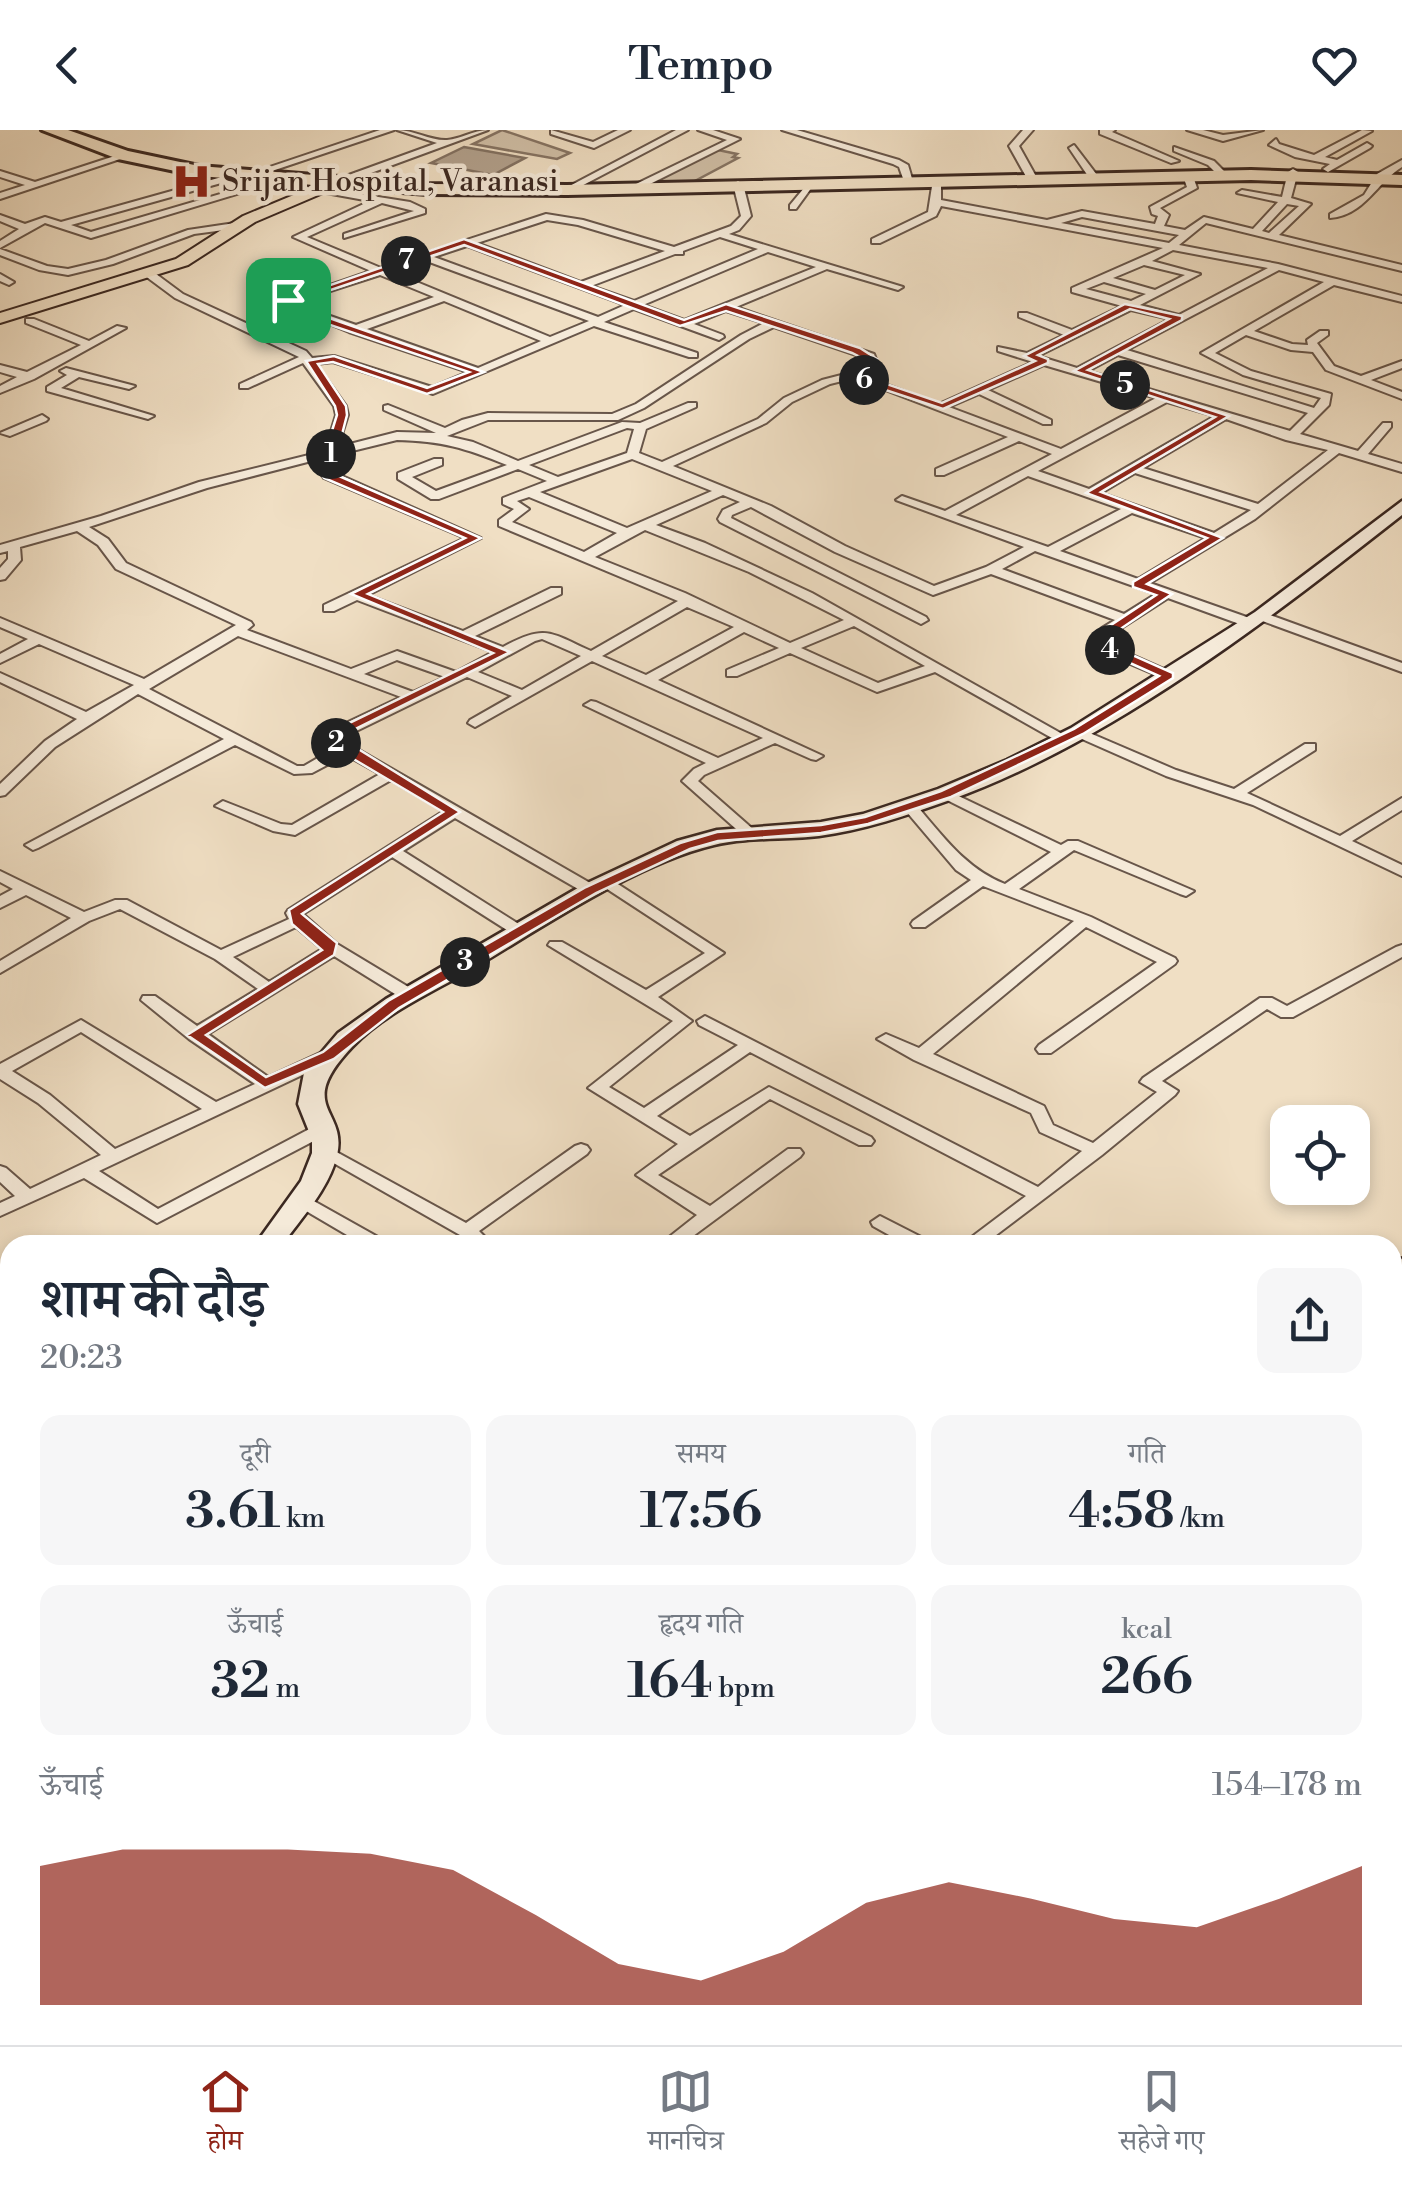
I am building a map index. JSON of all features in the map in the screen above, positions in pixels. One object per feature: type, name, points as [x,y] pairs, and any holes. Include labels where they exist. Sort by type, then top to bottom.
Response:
[{"type":"highway","points":[[50,130],[127,154],[243,175],[330,185],[563,189],[1032,179]]},
{"type":"highway","points":[[61,130],[127,154]]},
{"type":"highway","points":[[1293,174],[1331,168],[1379,178]]},
{"type":"highway","points":[[1094,177],[1222,174]]},
{"type":"highway","points":[[563,189],[1222,174],[1402,179]]},
{"type":"highway","points":[[243,175],[330,185]]},
{"type":"main road","points":[[2,317],[191,257],[235,226],[330,185]]},
{"type":"street","points":[[64,224],[388,130]]},
{"type":"street","points":[[402,130],[446,143]]},
{"type":"street","points":[[330,185],[483,130]]},
{"type":"street","points":[[594,144],[625,130]]},
{"type":"street","points":[[544,218],[563,189],[683,130]]},
{"type":"street","points":[[703,130],[735,140]]},
{"type":"street","points":[[787,130],[896,162],[903,166],[908,181]]},
{"type":"street","points":[[815,138],[832,130]]},
{"type":"street","points":[[1028,130],[1014,146],[1032,179]]},
{"type":"street","points":[[1129,136],[1111,130],[1104,132],[1174,161]]},
{"type":"street","points":[[1192,130],[1224,138],[1258,130]]},
{"type":"street","points":[[1230,130],[1242,134]]},
{"type":"street","points":[[553,131],[631,156]]},
{"type":"street","points":[[1314,159],[1366,131]]},
{"type":"street","points":[[638,186],[750,134]]},
{"type":"street","points":[[1276,142],[1276,148],[1331,168],[1367,146]]},
{"type":"street","points":[[1074,148],[1094,177]]},
{"type":"street","points":[[1177,149],[1211,164],[1222,174]]},
{"type":"street","points":[[0,196],[127,154]]},
{"type":"street","points":[[1334,216],[1368,197],[1379,178],[1402,163]]},
{"type":"street","points":[[0,174],[34,185]]},
{"type":"street","points":[[1256,232],[1286,200],[1293,174]]},
{"type":"street","points":[[1159,227],[1164,215],[1155,212],[1155,207],[1192,188],[1188,176]]},
{"type":"street","points":[[0,248],[26,227],[44,220],[91,235],[278,180]]},
{"type":"street","points":[[876,241],[932,214],[936,182]]},
{"type":"street","points":[[330,185],[422,211],[348,236]]},
{"type":"street","points":[[582,285],[724,235],[746,216],[738,185]]},
{"type":"street","points":[[792,207],[809,185]]},
{"type":"street","points":[[1242,192],[1306,204],[1273,235]]},
{"type":"street","points":[[381,200],[298,237],[374,272],[550,341]]},
{"type":"street","points":[[936,202],[1278,268],[1402,299]]},
{"type":"street","points":[[152,215],[190,232]]},
{"type":"street","points":[[1044,224],[1070,215],[1186,233]]},
{"type":"street","points":[[478,372],[283,303],[544,218],[561,217],[679,252]]},
{"type":"street","points":[[0,218],[26,227]]},
{"type":"street","points":[[1178,318],[1076,290],[1164,252],[1204,220],[1402,268]]},
{"type":"street","points":[[0,248],[65,272],[190,232],[235,226]]},
{"type":"street","points":[[114,227],[160,242]]},
{"type":"street","points":[[724,235],[898,287]]},
{"type":"street","points":[[464,242],[720,337]]},
{"type":"street","points":[[244,386],[309,359],[334,359],[427,391],[768,248]]},
{"type":"street","points":[[421,256],[693,356]]},
{"type":"street","points":[[1029,356],[1195,274],[1144,262]]},
{"type":"street","points":[[684,324],[823,266]]},
{"type":"street","points":[[1079,371],[1278,268]]},
{"type":"street","points":[[148,273],[179,296],[309,359],[342,415],[325,472],[328,476],[475,538],[329,608]]},
{"type":"street","points":[[1102,278],[1155,293]]},
{"type":"street","points":[[1210,357],[1210,350],[1334,280]]},
{"type":"street","points":[[353,330],[442,298]]},
{"type":"street","points":[[663,466],[762,421],[788,400],[826,382],[858,374],[870,362],[870,356],[726,307]]},
{"type":"street","points":[[1024,315],[1072,334]]},
{"type":"street","points":[[30,321],[90,345]]},
{"type":"street","points":[[0,576],[15,560],[7,548],[203,485],[397,436],[440,434],[488,416],[603,420],[640,406],[772,323]]},
{"type":"street","points":[[0,390],[121,328]]},
{"type":"street","points":[[1246,332],[1291,347],[1316,349]]},
{"type":"street","points":[[1324,333],[1312,342],[1330,368],[1402,396]]},
{"type":"street","points":[[1002,349],[1402,468]]},
{"type":"street","points":[[1116,352],[1316,412]]},
{"type":"street","points":[[1181,370],[1210,357],[1238,365],[1247,373],[1327,396],[1290,437]]},
{"type":"street","points":[[943,406],[1044,361]]},
{"type":"street","points":[[1359,381],[1402,364]]},
{"type":"street","points":[[0,368],[60,383]]},
{"type":"street","points":[[49,368],[129,386]]},
{"type":"street","points":[[78,373],[52,391],[148,416]]},
{"type":"street","points":[[858,374],[868,382],[943,406],[1062,453]]},
{"type":"street","points":[[979,390],[1046,422]]},
{"type":"street","points":[[945,516],[1165,398]]},
{"type":"street","points":[[553,405],[603,420]]},
{"type":"street","points":[[438,462],[402,476],[435,496],[626,424],[640,427],[692,405]]},
{"type":"street","points":[[388,408],[440,434],[558,480]]},
{"type":"street","points":[[1092,493],[1224,416]]},
{"type":"street","points":[[2,433],[42,419]]},
{"type":"street","points":[[1360,456],[1387,425]]},
{"type":"street","points":[[632,455],[640,427]]},
{"type":"street","points":[[940,472],[1020,436]]},
{"type":"street","points":[[1138,584],[1260,509],[1335,450]]},
{"type":"street","points":[[934,667],[877,688],[685,600],[502,523],[523,509],[507,501],[632,455],[751,502],[934,591],[1042,550],[1132,507]]},
{"type":"street","points":[[1134,469],[1260,509]]},
{"type":"street","points":[[1028,472],[1217,538]]},
{"type":"street","points":[[586,558],[627,533],[722,491]]},
{"type":"street","points":[[530,492],[627,533]]},
{"type":"street","points":[[902,500],[1166,594],[1256,619],[1402,668]]},
{"type":"street","points":[[751,502],[727,513],[724,519],[921,620]]},
{"type":"street","points":[[0,1210],[328,1056],[409,995],[599,886],[685,846],[748,833],[821,829],[911,808],[1071,735],[1256,619],[1402,506]]},
{"type":"street","points":[[644,525],[746,565],[829,605],[934,667],[1071,735],[1236,794],[1402,871]]},
{"type":"street","points":[[0,792],[50,744],[87,718],[246,625],[120,566],[103,542],[80,527]]},
{"type":"street","points":[[991,570],[1125,620]]},
{"type":"street","points":[[464,636],[556,591]]},
{"type":"street","points":[[357,594],[504,652]]},
{"type":"street","points":[[1166,594],[1100,637],[1102,645],[1168,676]]},
{"type":"street","points":[[475,724],[685,600]]},
{"type":"street","points":[[732,673],[853,621]]},
{"type":"street","points":[[0,622],[144,687],[301,771],[347,748]]},
{"type":"street","points":[[646,681],[744,628]]},
{"type":"street","points":[[238,631],[413,697]]},
{"type":"street","points":[[646,998],[716,953],[599,886],[453,812],[332,741],[332,735],[462,675],[531,636],[544,635],[816,756]]},
{"type":"street","points":[[0,659],[38,640]]},
{"type":"street","points":[[353,673],[397,654],[524,696]]},
{"type":"street","points":[[0,677],[87,718]]},
{"type":"street","points":[[591,705],[718,763]]},
{"type":"street","points":[[33,845],[237,738]]},
{"type":"street","points":[[748,833],[689,781],[691,776],[774,738]]},
{"type":"street","points":[[1236,794],[1310,748]]},
{"type":"street","points":[[223,806],[278,828],[295,830],[392,774]]},
{"type":"street","points":[[946,794],[1060,851]]},
{"type":"street","points":[[1341,842],[1402,803]]},
{"type":"street","points":[[911,808],[962,867],[981,880],[1085,920],[1169,961],[1046,1049]]},
{"type":"street","points":[[409,995],[332,946],[297,920],[294,913],[453,812]]},
{"type":"street","points":[[1007,890],[1060,851],[1078,844],[1186,891]]},
{"type":"street","points":[[393,851],[520,931]]},
{"type":"street","points":[[0,876],[83,918]]},
{"type":"street","points":[[919,924],[981,880]]},
{"type":"street","points":[[0,903],[26,889]]},
{"type":"street","points":[[0,968],[83,918],[121,902],[221,956],[269,989]]},
{"type":"street","points":[[221,956],[297,920]]},
{"type":"street","points":[[920,1056],[1085,920]]},
{"type":"street","points":[[556,944],[684,1021],[596,1088],[690,1144]]},
{"type":"street","points":[[195,1035],[329,952],[332,946]]},
{"type":"street","points":[[984,1235],[1169,1091],[1148,1082],[1266,1002],[1287,1013],[1402,950]]},
{"type":"street","points":[[149,1000],[265,1083]]},
{"type":"street","points":[[705,1021],[1039,1196]]},
{"type":"street","points":[[113,1156],[44,1099],[0,1071],[81,1026],[213,1108]]},
{"type":"street","points":[[886,1039],[1038,1110],[1046,1128],[1096,1151]]},
{"type":"street","points":[[645,1116],[750,1044]]},
{"type":"street","points":[[276,1235],[303,1201],[323,1141],[311,1104],[312,1086],[328,1056]]},
{"type":"street","points":[[710,1214],[645,1176],[768,1092],[866,1142]]},
{"type":"street","points":[[831,1124],[861,1102]]},
{"type":"street","points":[[85,1170],[157,1218],[323,1141]]},
{"type":"street","points":[[323,1141],[473,1235]]},
{"type":"street","points":[[467,1230],[582,1150]]},
{"type":"street","points":[[685,1235],[794,1154]]},
{"type":"street","points":[[0,1172],[28,1197]]},
{"type":"street","points":[[303,1201],[361,1235]]},
{"type":"street","points":[[880,1222],[904,1235]]},
{"type":"shaded area","points":[[502,130],[570,153],[557,159],[473,144]]},
{"type":"shaded area","points":[[464,147],[525,158],[493,175],[431,163]]},
{"type":"shaded area","points":[[718,150],[737,154],[733,157],[738,158],[691,183],[651,183]]},
{"type":"place","name":"Srijan Hospital, Varanasi","points":[[192,181]]},
{"type":"route","points":[[464,242],[684,324],[726,307],[856,350],[872,359],[858,374],[859,378],[943,406],[1044,361],[1029,356],[1129,306],[1178,318],[1079,371],[1224,416],[1092,493],[1217,538],[1138,584],[1166,594],[1100,637],[1107,648],[1168,676],[1078,732],[911,808],[821,829],[717,837],[640,865],[394,1004],[328,1056],[265,1083],[195,1035],[329,952],[332,946],[297,920],[294,913],[453,812],[330,738],[504,652],[357,594],[475,538],[328,476],[325,472],[342,415],[312,361],[334,359],[427,391],[478,372],[283,305],[288,300],[464,242]]}]
